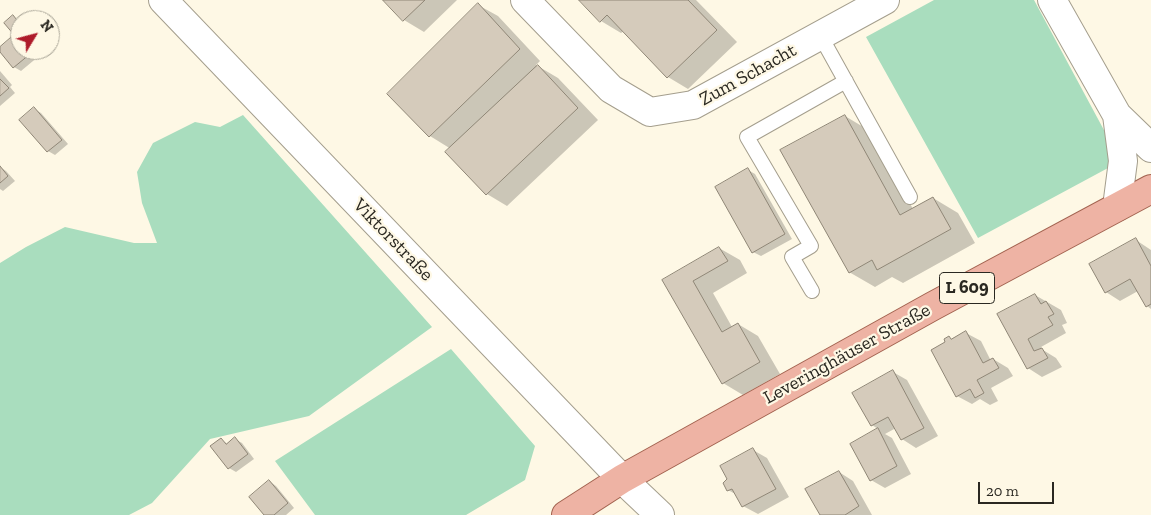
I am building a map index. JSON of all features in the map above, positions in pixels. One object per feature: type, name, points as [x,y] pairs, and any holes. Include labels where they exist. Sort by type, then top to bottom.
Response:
[{"type":"main road","name":"Leveringhäuser Straße","points":[[622,479],[933,306],[1151,189]]},
{"type":"main road","name":"L 609","points":[[566,515],[622,479]]},
{"type":"street","name":"Viktorstraße","points":[[163,0],[622,479],[660,515]]},
{"type":"street","name":"Zum Schacht","points":[[525,0],[612,89],[650,112],[693,105],[885,0]]},
{"type":"street","points":[[1052,0],[1117,115],[1151,148]]},
{"type":"street","points":[[1116,207],[1123,161],[1117,115]]},
{"type":"lane","points":[[820,35],[910,197]]},
{"type":"lane","points":[[812,291],[792,257],[811,246],[747,137],[846,81]]},
{"type":"green space","points":[[934,0],[1034,0],[1105,132],[1111,154],[1108,168],[978,238],[866,37]]},
{"type":"green space","points":[[243,115],[432,327],[309,416],[210,439],[152,503],[129,515],[0,515],[0,263],[65,227],[134,243],[157,243],[142,203],[137,172],[153,143],[195,122],[220,127]]},
{"type":"green space","points":[[451,349],[535,446],[525,480],[466,515],[315,515],[275,461]]},
{"type":"building","points":[[383,0],[425,0],[403,21]]},
{"type":"building","points":[[579,0],[688,0],[717,30],[667,78],[607,15],[600,22]]},
{"type":"building","points":[[478,3],[520,49],[429,137],[387,94]]},
{"type":"building","points":[[10,18],[10,30],[4,23]]},
{"type":"building","points":[[10,38],[10,60],[23,60],[13,68],[0,52],[0,47]]},
{"type":"building","points":[[538,65],[578,108],[486,195],[445,152]]},
{"type":"building","points":[[0,79],[9,88],[0,96]]},
{"type":"building","points":[[34,107],[62,140],[47,152],[19,120]]},
{"type":"building","points":[[845,115],[900,215],[933,197],[951,229],[877,270],[872,260],[849,273],[780,150]]},
{"type":"building","points":[[0,166],[8,176],[0,183]]},
{"type":"building","points":[[748,168],[785,234],[752,253],[715,187]]},
{"type":"building","points":[[1136,238],[1151,266],[1151,304],[1146,307],[1130,279],[1105,293],[1089,264]]},
{"type":"building","points":[[719,247],[728,261],[693,281],[722,332],[738,323],[760,362],[722,384],[662,280]]},
{"type":"building","points":[[1035,294],[1041,304],[1046,301],[1054,314],[1048,317],[1053,325],[1028,339],[1034,351],[1042,348],[1048,358],[1027,369],[997,314]]},
{"type":"building","points":[[966,331],[983,363],[993,358],[999,368],[977,380],[984,393],[975,398],[970,389],[956,397],[931,350],[945,342],[944,339],[949,336],[951,339]]},
{"type":"building","points":[[893,370],[924,428],[901,440],[888,417],[871,426],[852,393]]},
{"type":"building","points":[[878,428],[897,466],[870,481],[850,444]]},
{"type":"building","points":[[235,437],[248,454],[228,469],[210,446],[221,438],[226,444]]},
{"type":"building","points":[[753,448],[776,489],[742,507],[732,489],[727,491],[723,483],[727,479],[720,466]]},
{"type":"building","points":[[839,471],[859,506],[845,515],[820,515],[805,489]]},
{"type":"building","points":[[269,480],[288,503],[274,515],[264,515],[249,497]]}]
